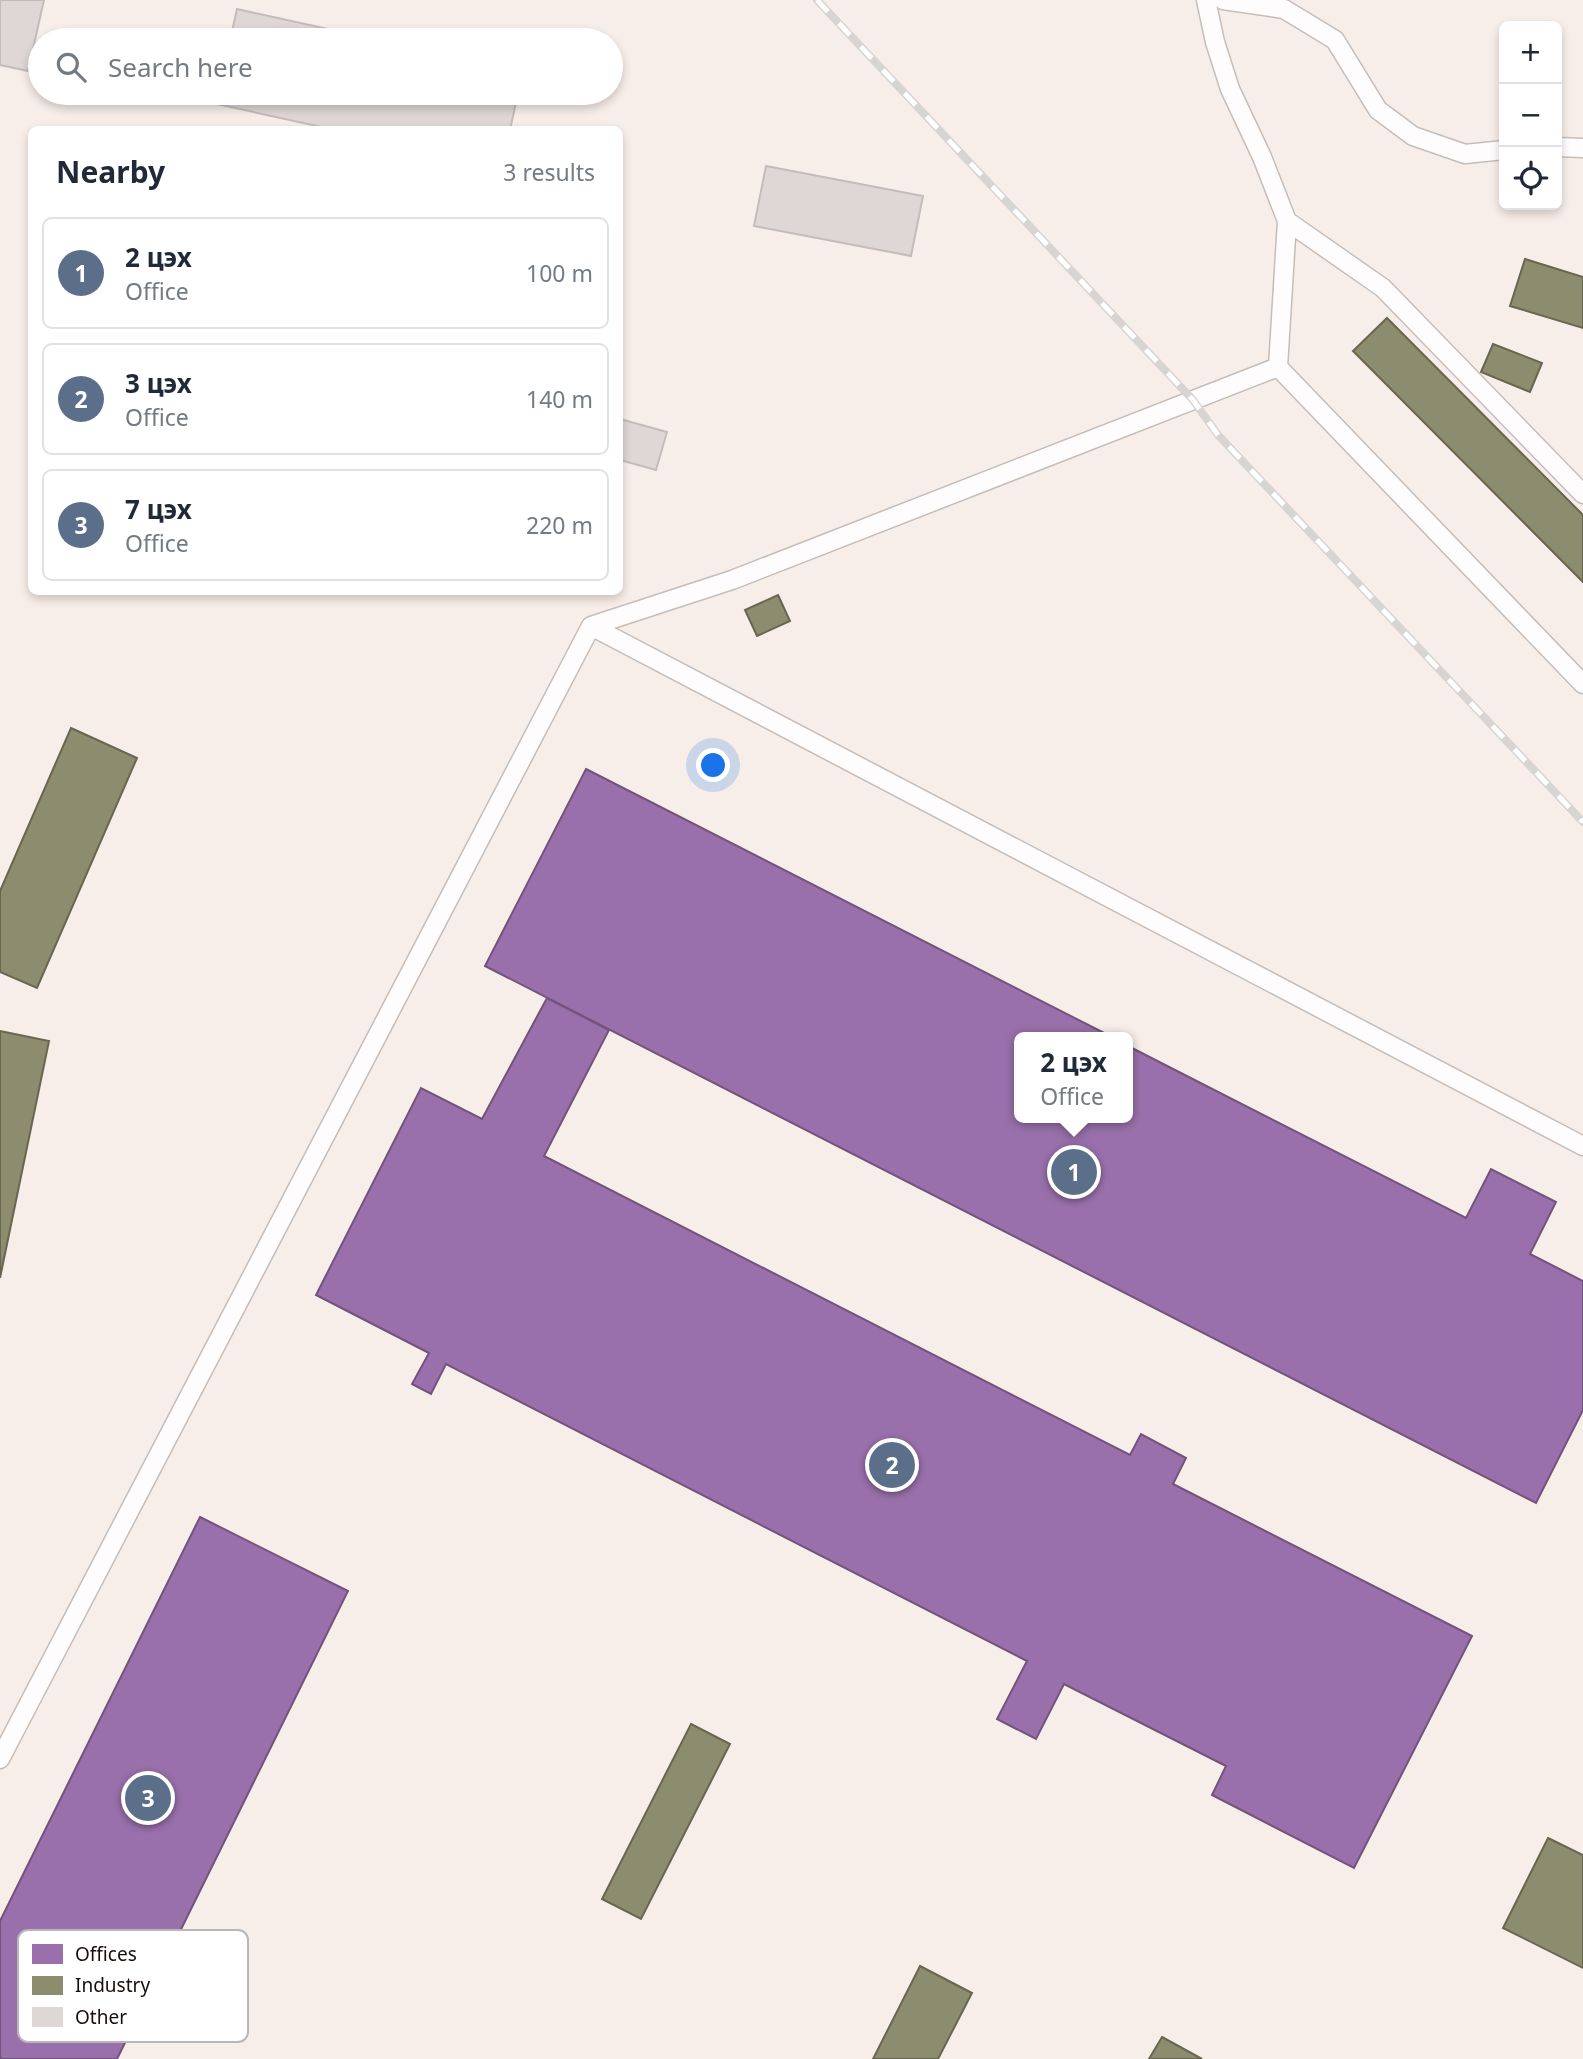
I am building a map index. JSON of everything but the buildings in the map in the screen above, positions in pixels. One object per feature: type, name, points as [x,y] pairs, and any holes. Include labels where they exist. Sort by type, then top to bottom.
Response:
[{"type":"lane","points":[[1206,0],[1230,89],[1262,157],[1287,220],[1278,367],[1583,684]]},
{"type":"lane","points":[[1223,0],[1284,9],[1335,40],[1378,110],[1413,136],[1465,154],[1499,151]]},
{"type":"lane","points":[[1562,147],[1583,148]]},
{"type":"lane","points":[[1287,220],[1383,288],[1583,494]]},
{"type":"lane","points":[[0,1759],[590,626],[733,580],[1278,367]]},
{"type":"lane","points":[[590,626],[1583,1146]]},
{"type":"railway","points":[[817,0],[1193,400],[1218,435],[1583,822]]},
{"type":"place","name":"2 цэх","points":[[1074,1172]]},
{"type":"place","name":"3 цэх","points":[[892,1465]]},
{"type":"place","name":"7 цэх","points":[[148,1798]]}]
